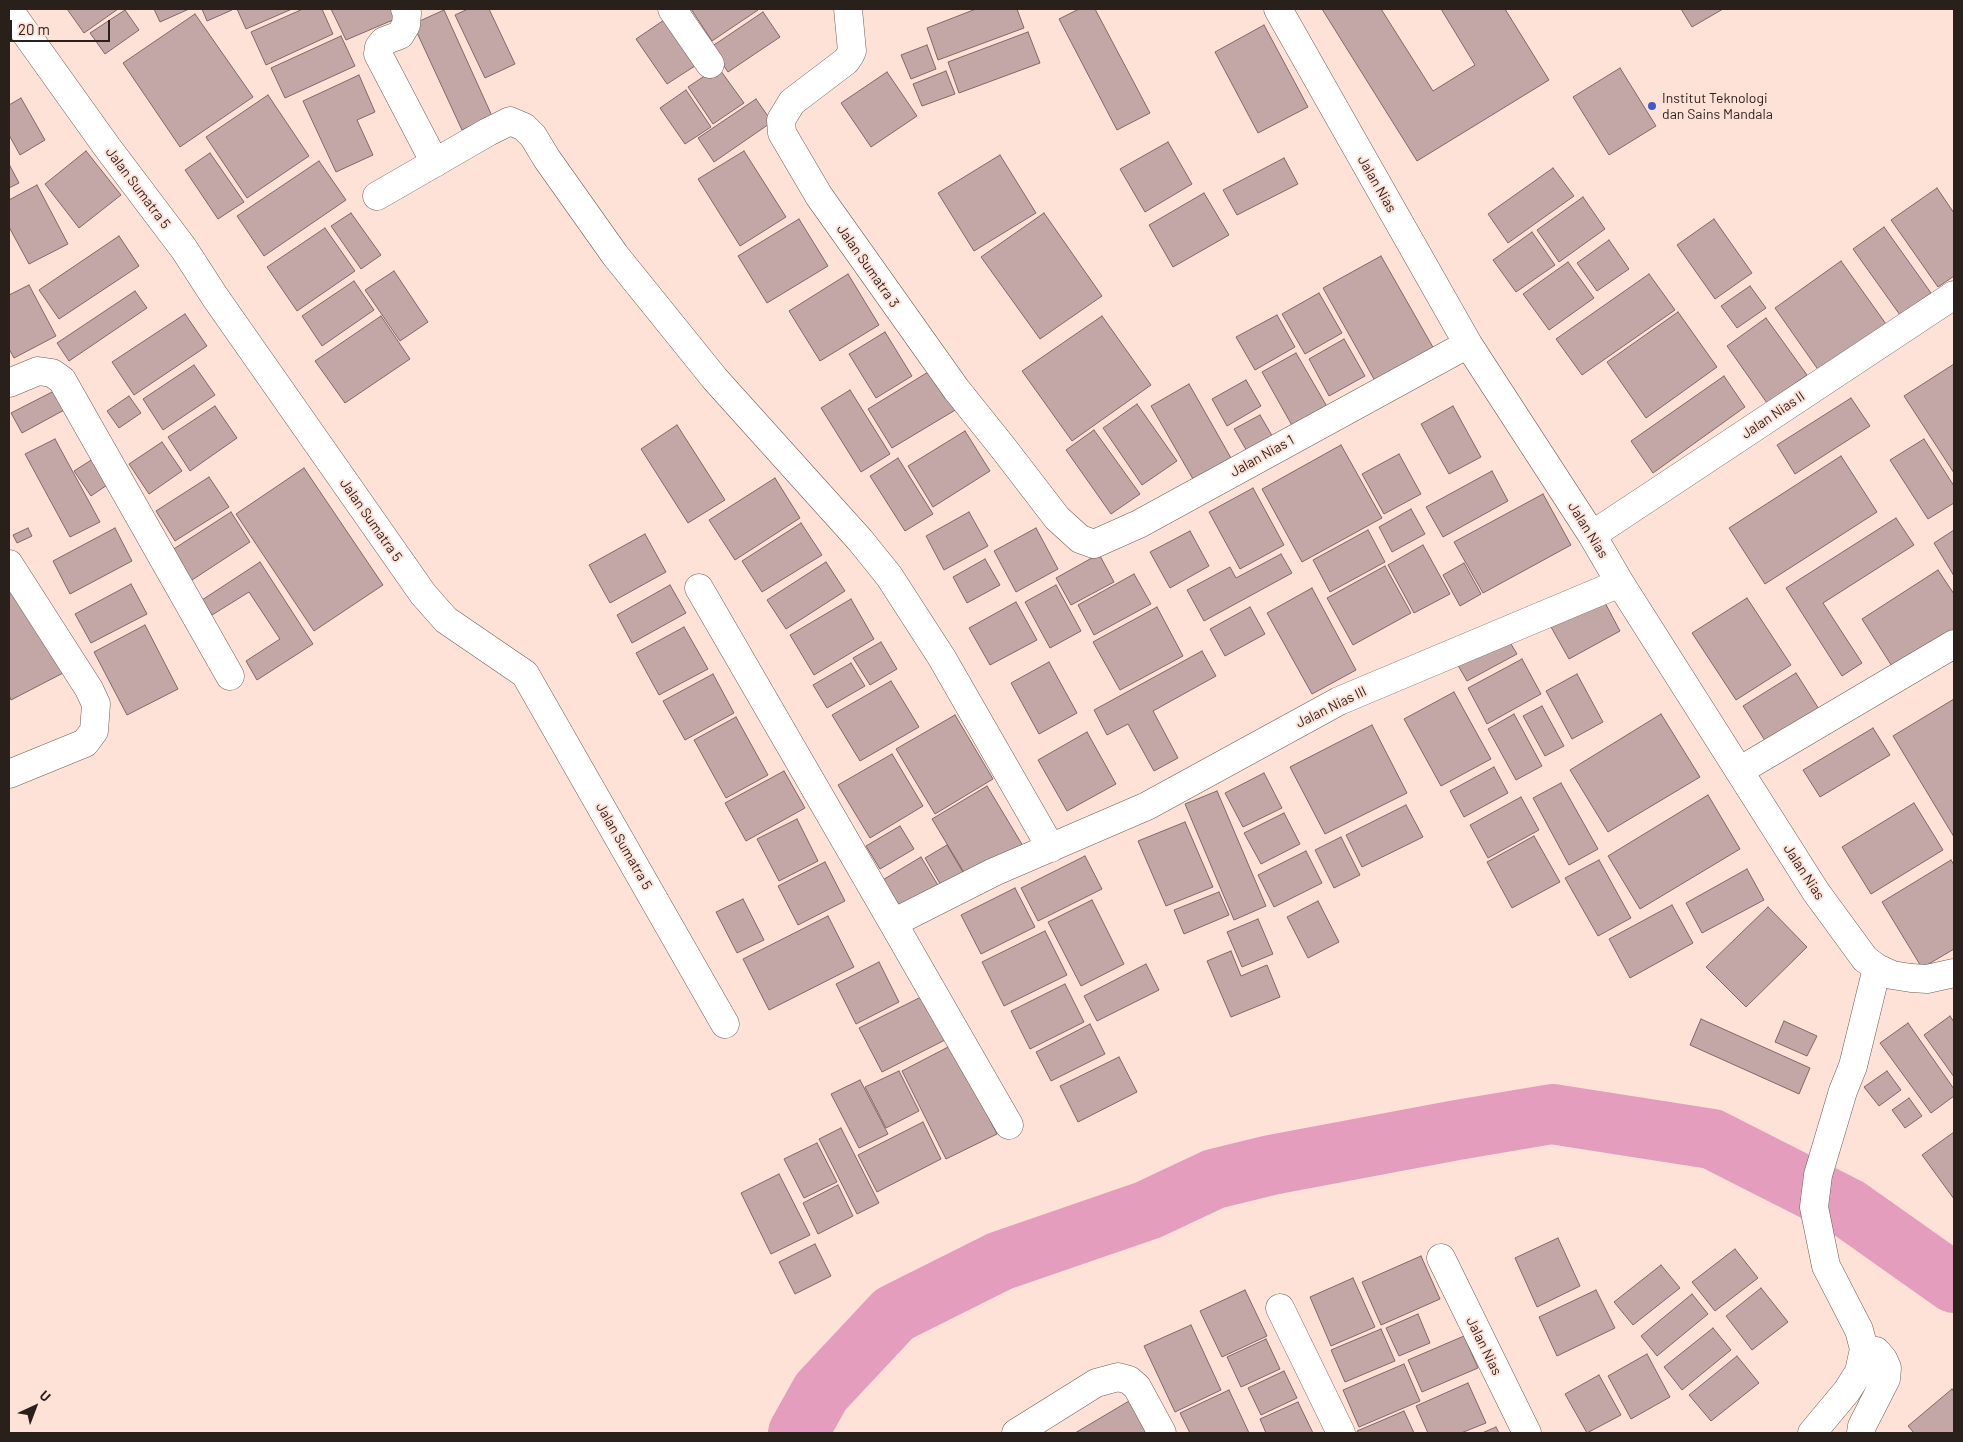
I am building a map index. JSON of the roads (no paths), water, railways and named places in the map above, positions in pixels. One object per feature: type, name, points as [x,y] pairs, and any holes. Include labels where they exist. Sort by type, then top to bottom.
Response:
[{"type":"street","points":[[405,9],[407,13],[406,25],[400,34],[384,41],[379,47],[378,54],[435,163]]},
{"type":"street","points":[[672,9],[710,64]]},
{"type":"street","name":"Jalan Sumatra 3","points":[[848,9],[852,51],[850,55],[846,61],[792,102],[782,120],[782,133],[819,196],[907,323],[956,390],[1057,518]]},
{"type":"street","name":"Jalan Nias","points":[[1278,9],[1468,344],[1592,534],[1620,583],[1816,892],[1865,959],[1877,968],[1892,975],[1910,978],[1933,978],[1954,973]]},
{"type":"street","name":"Jalan Sumatra 5","points":[[9,10],[107,147],[184,249],[215,298],[423,594],[446,620],[525,674],[725,1024]]},
{"type":"street","points":[[378,196],[510,120],[524,127],[533,136],[547,159],[615,255],[715,379],[860,540],[889,576],[942,658],[1051,848]]},
{"type":"street","name":"Jalan Nias II","points":[[1592,534],[1954,295]]},
{"type":"street","name":"Jalan Nias 1","points":[[1057,518],[1080,539],[1094,544],[1107,539],[1139,524],[1468,344]]},
{"type":"street","points":[[9,383],[38,371],[52,373],[62,380],[230,676]]},
{"type":"street","points":[[9,564],[89,689],[96,704],[94,731],[85,743],[9,774]]},
{"type":"street","name":"Jalan Nias III","points":[[893,924],[994,872],[1147,806],[1339,701],[1620,583]]},
{"type":"street","points":[[699,588],[1009,1125]]},
{"type":"street","points":[[1739,771],[1954,644]]},
{"type":"street","points":[[1812,1433],[1851,1385],[1859,1372],[1864,1349],[1859,1330],[1826,1266],[1814,1207],[1818,1175],[1843,1091],[1853,1066],[1877,968]]},
{"type":"street","name":"Jalan Nias","points":[[1441,1258],[1527,1433]]},
{"type":"street","points":[[1280,1308],[1341,1433]]},
{"type":"street","points":[[1861,1433],[1862,1426],[1887,1374],[1887,1368],[1883,1359],[1876,1351],[1864,1349]]},
{"type":"street","points":[[1016,1433],[1096,1383],[1118,1377],[1129,1380],[1137,1387],[1162,1433]]},
{"type":"waterway","points":[[798,1433],[821,1392],[894,1314],[1000,1261],[1148,1210],[1214,1179],[1271,1165],[1552,1114],[1712,1139],[1848,1208],[1954,1283]]},
{"type":"place","name":"Institut Teknologi dan Sains Mandala","points":[[1652,106]]}]
